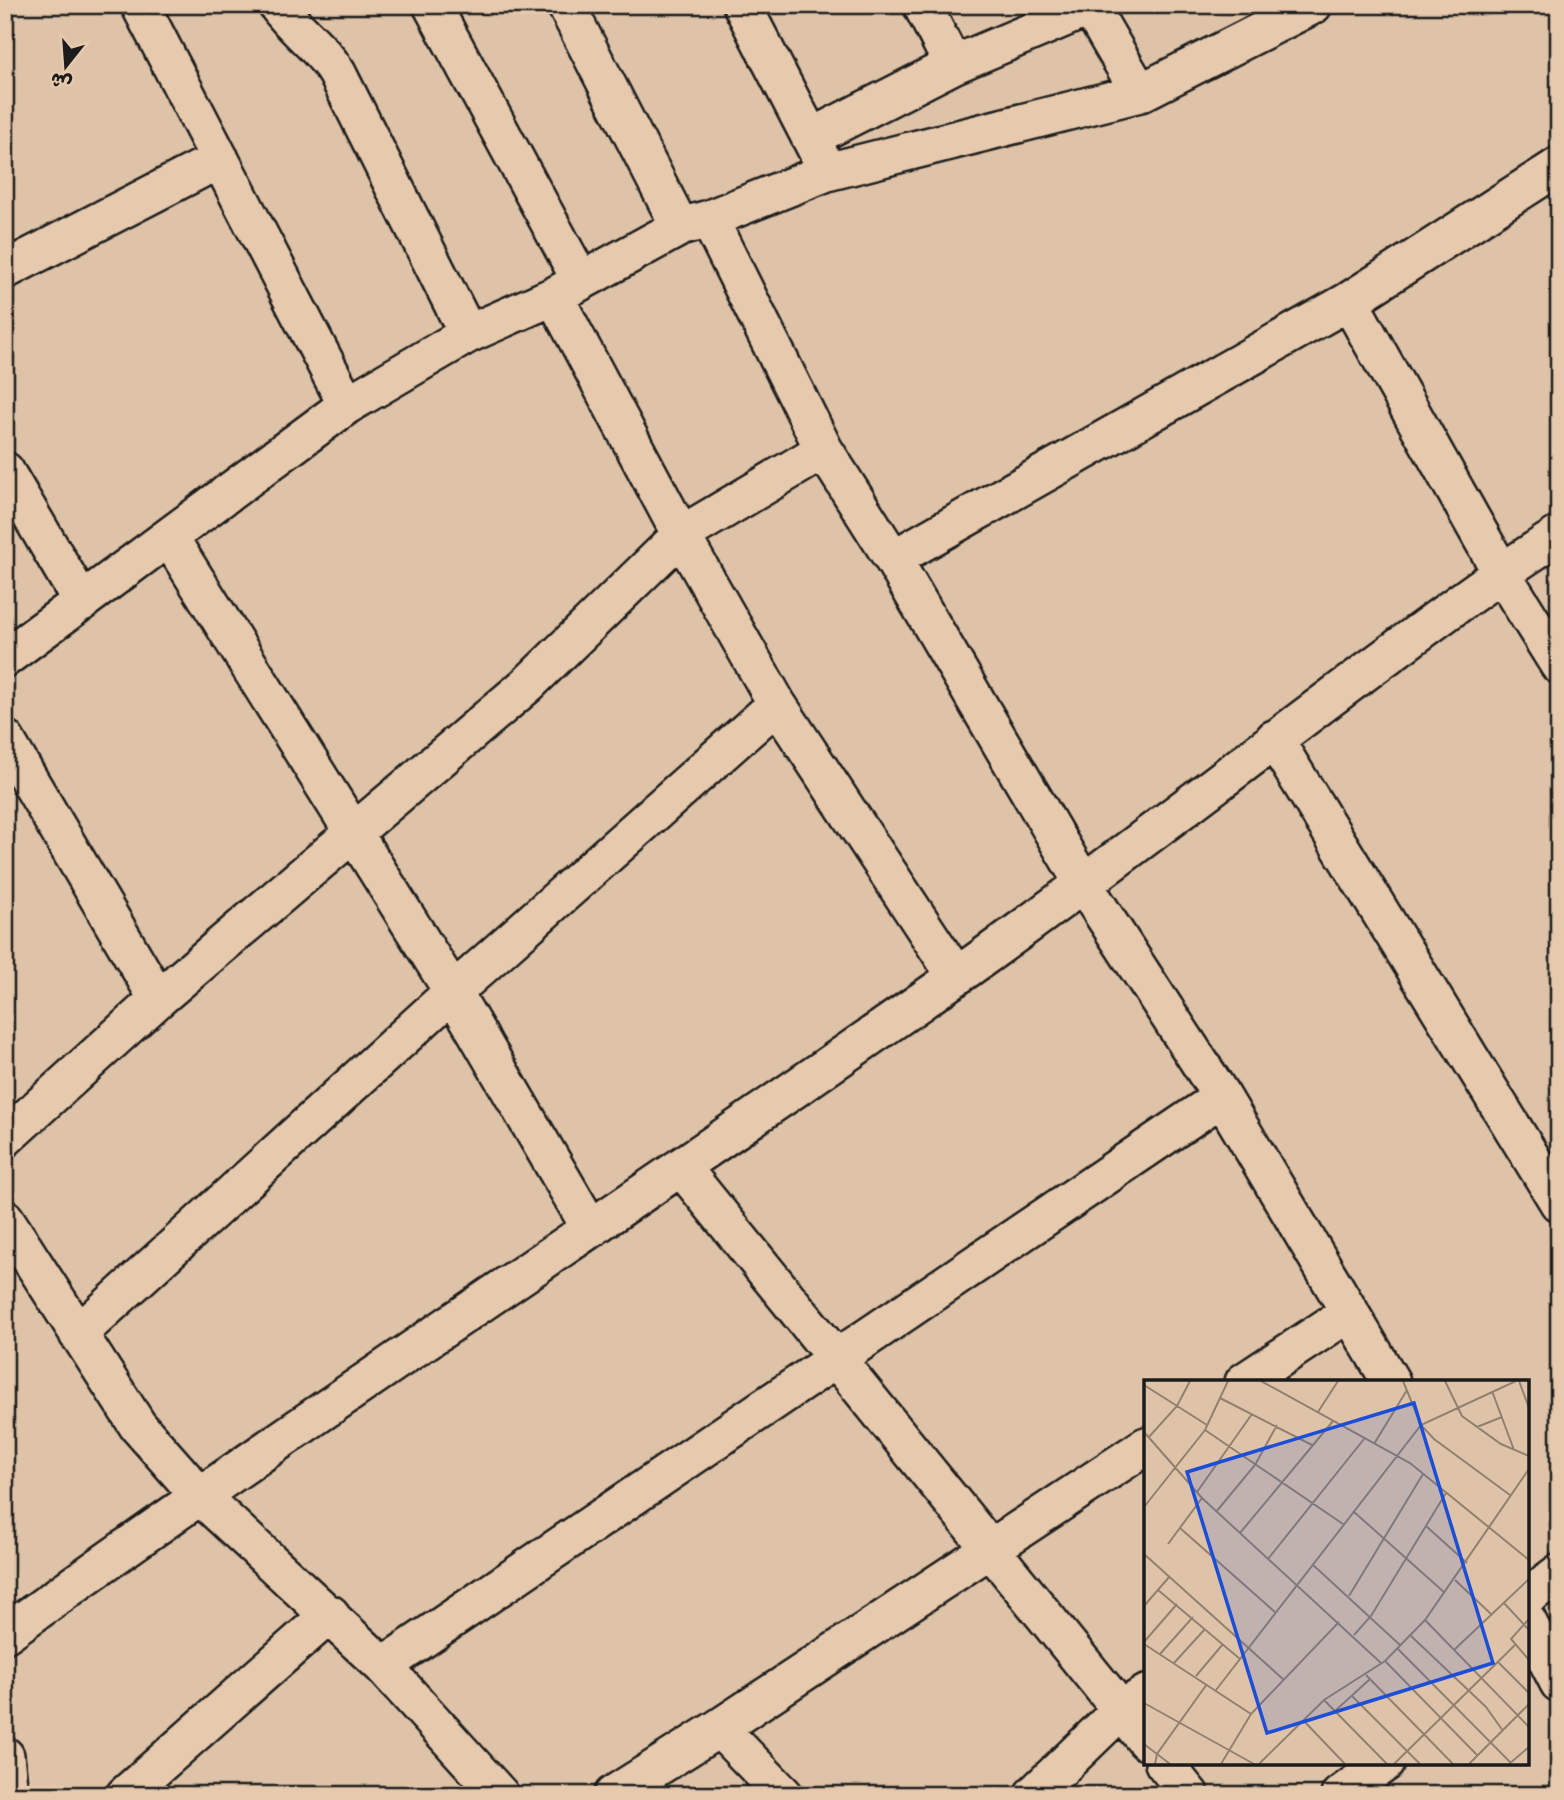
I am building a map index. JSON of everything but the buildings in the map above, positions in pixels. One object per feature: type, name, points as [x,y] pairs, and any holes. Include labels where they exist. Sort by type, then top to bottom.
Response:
[{"type":"street","points":[[139,5],[346,405]]},
{"type":"street","points":[[277,5],[287,20],[324,53],[337,73],[468,334]]},
{"type":"street","points":[[432,5],[681,535],[778,704],[956,976]]},
{"type":"street","points":[[566,5],[824,450],[892,559],[1084,885],[1222,1097],[1390,1380]]},
{"type":"street","points":[[742,5],[812,137],[827,172]]},
{"type":"street","points":[[922,5],[953,65]]},
{"type":"street","points":[[812,137],[953,65],[1090,6],[1140,93]]},
{"type":"street","points":[[5,658],[346,405],[468,334],[567,288],[694,223],[827,172],[1140,93],[1311,6]]},
{"type":"street","points":[[5,270],[220,159]]},
{"type":"street","points":[[892,559],[1349,301],[1559,166]]},
{"type":"street","points":[[1349,301],[1501,572],[1559,664]]},
{"type":"street","points":[[5,1138],[158,999],[528,684],[681,535],[824,450]]},
{"type":"street","points":[[5,471],[82,602]]},
{"type":"street","points":[[5,1634],[198,1494],[682,1168],[956,976],[1084,885],[1274,739],[1501,572],[1559,535]]},
{"type":"street","points":[[169,537],[453,992],[591,1229]]},
{"type":"street","points":[[78,1334],[453,992],[778,704]]},
{"type":"street","points":[[5,739],[158,999]]},
{"type":"street","points":[[1274,739],[1559,1203]]},
{"type":"street","points":[[383,1667],[1222,1097]]},
{"type":"street","points":[[682,1168],[988,1550],[1133,1702],[1144,1735]]},
{"type":"street","points":[[5,1219],[138,1426],[198,1494],[330,1614],[383,1667],[500,1795]]},
{"type":"street","points":[[1247,1380],[1350,1312]]},
{"type":"street","points":[[613,1795],[1144,1447]]},
{"type":"street","points":[[1529,1596],[1559,1573]]},
{"type":"street","points":[[125,1795],[330,1614]]},
{"type":"street","points":[[1529,1627],[1543,1667]]},
{"type":"street","points":[[1033,1795],[1133,1702]]},
{"type":"street","points":[[719,1728],[784,1795]]},
{"type":"street","points":[[5,1756],[9,1795]]},
{"type":"street","points":[[1166,1765],[1190,1795]]},
{"type":"street","points":[[1340,1795],[1382,1765]]}]
